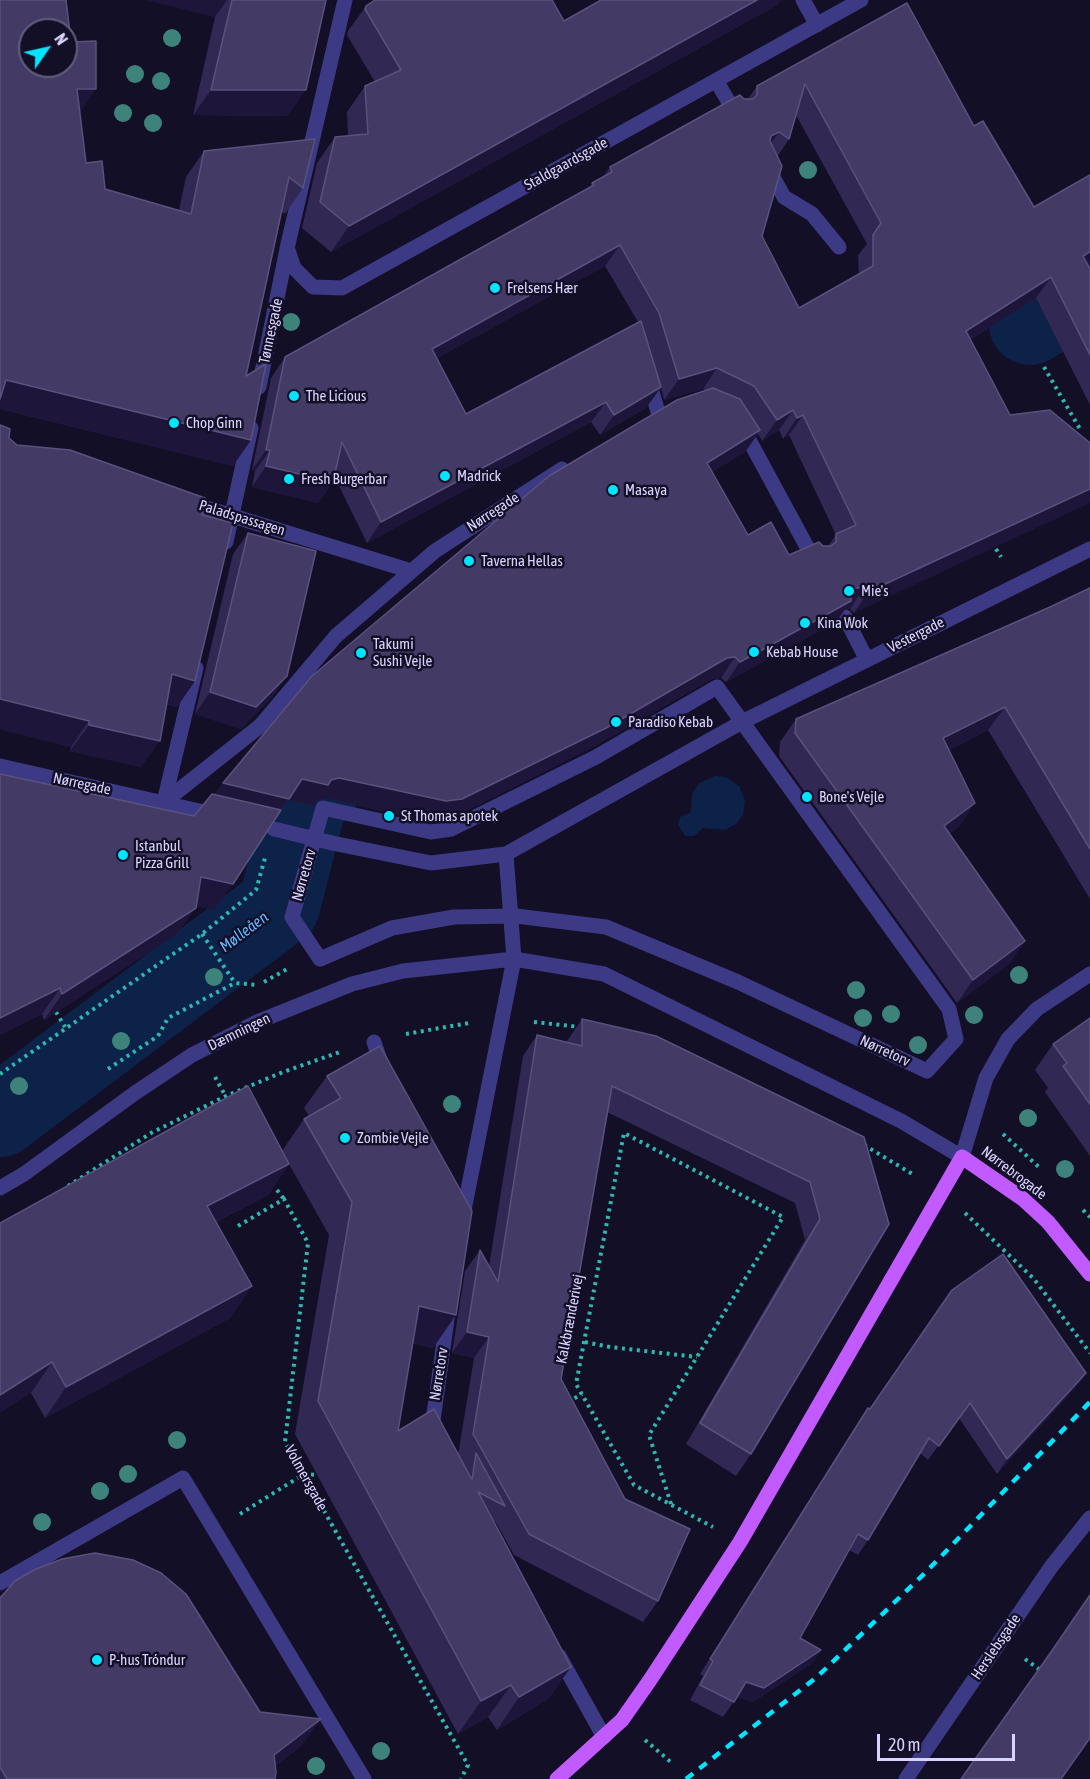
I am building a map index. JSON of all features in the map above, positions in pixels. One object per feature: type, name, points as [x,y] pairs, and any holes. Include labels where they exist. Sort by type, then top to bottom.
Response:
[{"type":"main road","points":[[557,1779],[622,1720],[740,1542],[962,1157]]},
{"type":"main road","name":"Nørrebrogade","points":[[962,1157],[1023,1198],[1048,1222],[1090,1274]]},
{"type":"street","name":"Tønnesgade","points":[[222,560],[288,244],[345,0]]},
{"type":"street","points":[[803,0],[817,25]]},
{"type":"street","name":"Staldgaardsgade","points":[[288,244],[288,255],[294,268],[313,287],[342,288],[717,82],[861,0]]},
{"type":"street","points":[[717,82],[734,111]]},
{"type":"street","points":[[765,162],[784,197],[812,214],[839,247]]},
{"type":"street","points":[[645,368],[658,413]]},
{"type":"street","points":[[732,412],[754,446],[813,558]]},
{"type":"street","name":"Nørregade","points":[[164,802],[260,726],[336,636],[435,550],[571,464]]},
{"type":"street","name":"Paladspassagen","points":[[167,496],[233,514],[411,571]]},
{"type":"street","name":"Vestergade","points":[[742,722],[1090,549]]},
{"type":"street","points":[[845,617],[867,660]]},
{"type":"street","points":[[164,802],[200,652]]},
{"type":"street","name":"Nørretorv","points":[[717,687],[949,1009],[956,1039],[927,1071],[738,982],[606,927],[510,916],[454,917],[392,928],[320,959],[292,917],[323,808],[431,832],[452,829],[596,757],[717,687]]},
{"type":"street","name":"Nørretorv","points":[[268,827],[332,843],[431,863],[506,854],[742,722]]},
{"type":"street","name":"Nørregade","points":[[0,766],[230,818]]},
{"type":"street","points":[[452,1200],[462,1226],[514,959],[506,854]]},
{"type":"street","points":[[514,959],[604,974],[902,1121],[962,1157],[978,1112],[986,1078],[1008,1039],[1037,1009],[1090,974]]},
{"type":"street","name":"Dæmningen","points":[[0,1188],[24,1174],[135,1093],[201,1051],[258,1022],[352,984],[403,971],[514,959]]},
{"type":"street","points":[[374,1042],[388,1078]]},
{"type":"street","name":"Nørretorv","points":[[440,1440],[431,1426],[450,1300]]},
{"type":"street","points":[[0,1583],[183,1478],[364,1779]]},
{"type":"street","name":"Herslebsgade","points":[[906,1779],[1051,1567],[1090,1518]]},
{"type":"street","points":[[553,1645],[604,1737]]},
{"type":"path","points":[[1044,367],[1080,429]]},
{"type":"path","points":[[0,1074],[202,934],[256,890],[268,827]]},
{"type":"path","points":[[202,934],[235,983]]},
{"type":"path","points":[[56,1012],[65,1028]]},
{"type":"path","points":[[65,1188],[151,1133],[226,1096],[293,1068],[374,1042],[465,1024],[549,1023],[582,1028]]},
{"type":"path","points":[[201,1051],[231,1106]]},
{"type":"path","points":[[978,1112],[1045,1173]]},
{"type":"path","name":"Kalkbrænderivej","points":[[697,1357],[783,1217],[624,1133],[576,1384],[634,1485],[740,1542]]},
{"type":"path","points":[[853,1139],[882,1155]]},
{"type":"path","name":"Volmersgade","points":[[277,1190],[308,1243],[285,1442],[468,1765],[462,1779]]},
{"type":"path","points":[[942,1192],[1034,1279],[1090,1353]]},
{"type":"path","points":[[238,1226],[284,1199]]},
{"type":"path","points":[[1082,1209],[1090,1217]]},
{"type":"path","points":[[585,1342],[697,1357],[649,1435],[671,1504]]},
{"type":"path","points":[[562,1406],[582,1394]]},
{"type":"path","points":[[214,1530],[304,1474],[318,1475]]},
{"type":"path","points":[[1000,1640],[1052,1678]]},
{"type":"path","points":[[663,1755],[672,1762]]},
{"type":"water","points":[[715,776],[726,777],[739,786],[745,800],[743,815],[736,824],[725,830],[703,828],[694,836],[685,836],[678,824],[680,817],[691,812],[692,794],[699,783]]},
{"type":"building","points":[[0,0],[66,0],[68,18],[18,18],[18,78],[78,78],[78,42],[96,41],[96,89],[77,89],[86,163],[102,161],[105,189],[191,214],[204,151],[315,139],[303,188],[289,177],[246,376],[266,364],[251,440],[6,380],[0,399]]},
{"type":"building","points":[[232,0],[326,0],[306,90],[211,90]]},
{"type":"building","points":[[375,0],[552,0],[564,21],[601,0],[757,0],[349,226],[320,202],[335,137],[368,134],[365,86],[401,70],[365,9]]},
{"type":"building","points":[[907,3],[974,126],[983,121],[1034,207],[1090,175],[1090,252],[1083,256],[1090,269],[1090,355],[1051,277],[966,331],[1010,415],[1050,410],[1090,443],[1090,489],[868,592],[864,588],[856,588],[851,592],[851,601],[740,662],[735,657],[727,658],[606,728],[462,799],[446,801],[339,778],[331,780],[328,785],[302,779],[289,799],[223,783],[312,676],[549,476],[677,400],[713,388],[740,399],[760,430],[707,463],[748,535],[771,522],[789,555],[819,542],[823,546],[831,546],[836,542],[836,534],[856,525],[803,415],[797,418],[793,410],[777,420],[754,386],[717,368],[679,379],[659,313],[620,245],[432,349],[466,414],[641,321],[661,387],[614,415],[606,402],[381,522],[342,442],[333,482],[266,466],[270,450],[266,450],[285,357],[594,185],[592,183],[612,172],[610,167],[740,95],[744,99],[753,99],[757,95],[757,86]],"holes":[[[805,84],[881,223],[873,235],[873,266],[799,308],[762,236],[782,166],[770,141],[771,136],[779,132],[789,139]]]},
{"type":"building","points":[[0,425],[10,429],[9,438],[17,445],[70,450],[205,498],[202,515],[233,523],[195,681],[172,674],[160,741],[89,725],[89,721],[0,699]]},
{"type":"building","points":[[248,533],[316,551],[287,676],[256,707],[210,692]]},
{"type":"building","points":[[1090,588],[1090,849],[1005,707],[943,738],[975,803],[944,826],[1025,941],[973,980],[795,733],[796,719]]},
{"type":"building","points":[[0,774],[194,816],[212,794],[281,810],[233,884],[201,877],[196,908],[62,994],[60,988],[0,1018]]},
{"type":"building","points":[[1090,1018],[1090,1104],[1063,1066],[1067,1063],[1053,1044]]},
{"type":"building","points":[[582,1019],[656,1036],[864,1137],[889,1224],[751,1454],[700,1423],[820,1219],[810,1182],[612,1086],[561,1379],[625,1499],[690,1529],[658,1601],[529,1534],[473,1434],[489,1337],[467,1332],[480,1250],[498,1282],[537,1035],[582,1046]]},
{"type":"building","points":[[380,1046],[472,1211],[456,1315],[419,1306],[398,1431],[434,1409],[472,1480],[476,1453],[505,1506],[478,1492],[571,1667],[519,1697],[511,1685],[481,1701],[318,1401],[352,1202],[304,1119],[341,1098],[327,1076]]},
{"type":"building","points":[[248,1086],[289,1164],[207,1206],[252,1286],[66,1387],[52,1362],[0,1395],[0,1223]]},
{"type":"building","points":[[1003,1254],[1086,1373],[1007,1459],[970,1403],[939,1446],[929,1438],[868,1540],[858,1534],[800,1638],[821,1650],[764,1688],[746,1682],[734,1702],[700,1685],[713,1661],[710,1659],[868,1408],[870,1409],[952,1290]]},
{"type":"building","name":"P-hus Tróndur","points":[[95,1553],[133,1560],[161,1573],[186,1594],[260,1712],[321,1719],[274,1755],[275,1779],[7,1779],[0,1767],[0,1598],[15,1581],[34,1570],[62,1559]]},
{"type":"building","points":[[1090,1595],[1090,1738],[1061,1779],[961,1779],[1051,1652]]},
{"type":"waterway","name":"Mølleåen","points":[[1030,324],[1090,286]]},
{"type":"waterway","name":"Mølleåen","points":[[0,1116],[279,906],[306,802],[360,740],[383,719]]},
{"type":"railway","points":[[686,1779],[817,1677],[925,1573],[1090,1402]]},
{"type":"place","name":"Frelsens Hær","points":[[495,288]]},
{"type":"place","name":"The Licious","points":[[294,396]]},
{"type":"place","name":"Chop Ginn","points":[[174,423]]},
{"type":"place","name":"Madrick","points":[[445,476]]},
{"type":"place","name":"Fresh Burgerbar","points":[[289,479]]},
{"type":"place","name":"Masaya","points":[[613,490]]},
{"type":"place","name":"Taverna Hellas","points":[[469,561]]},
{"type":"place","name":"Mie's","points":[[849,591]]},
{"type":"place","name":"Kina Wok","points":[[805,623]]},
{"type":"place","name":"Kebab House","points":[[754,652]]},
{"type":"place","name":"Takumi Sushi Vejle","points":[[361,653]]},
{"type":"place","name":"Paradiso Kebab","points":[[616,722]]},
{"type":"place","name":"Bone's Vejle","points":[[807,797]]},
{"type":"place","name":"St Thomas apotek","points":[[389,816]]},
{"type":"place","name":"Istanbul Pizza Grill","points":[[123,855]]},
{"type":"place","name":"Zombie Vejle","points":[[345,1138]]},
{"type":"place","name":"P-hus Tróndur","points":[[97,1660]]}]
